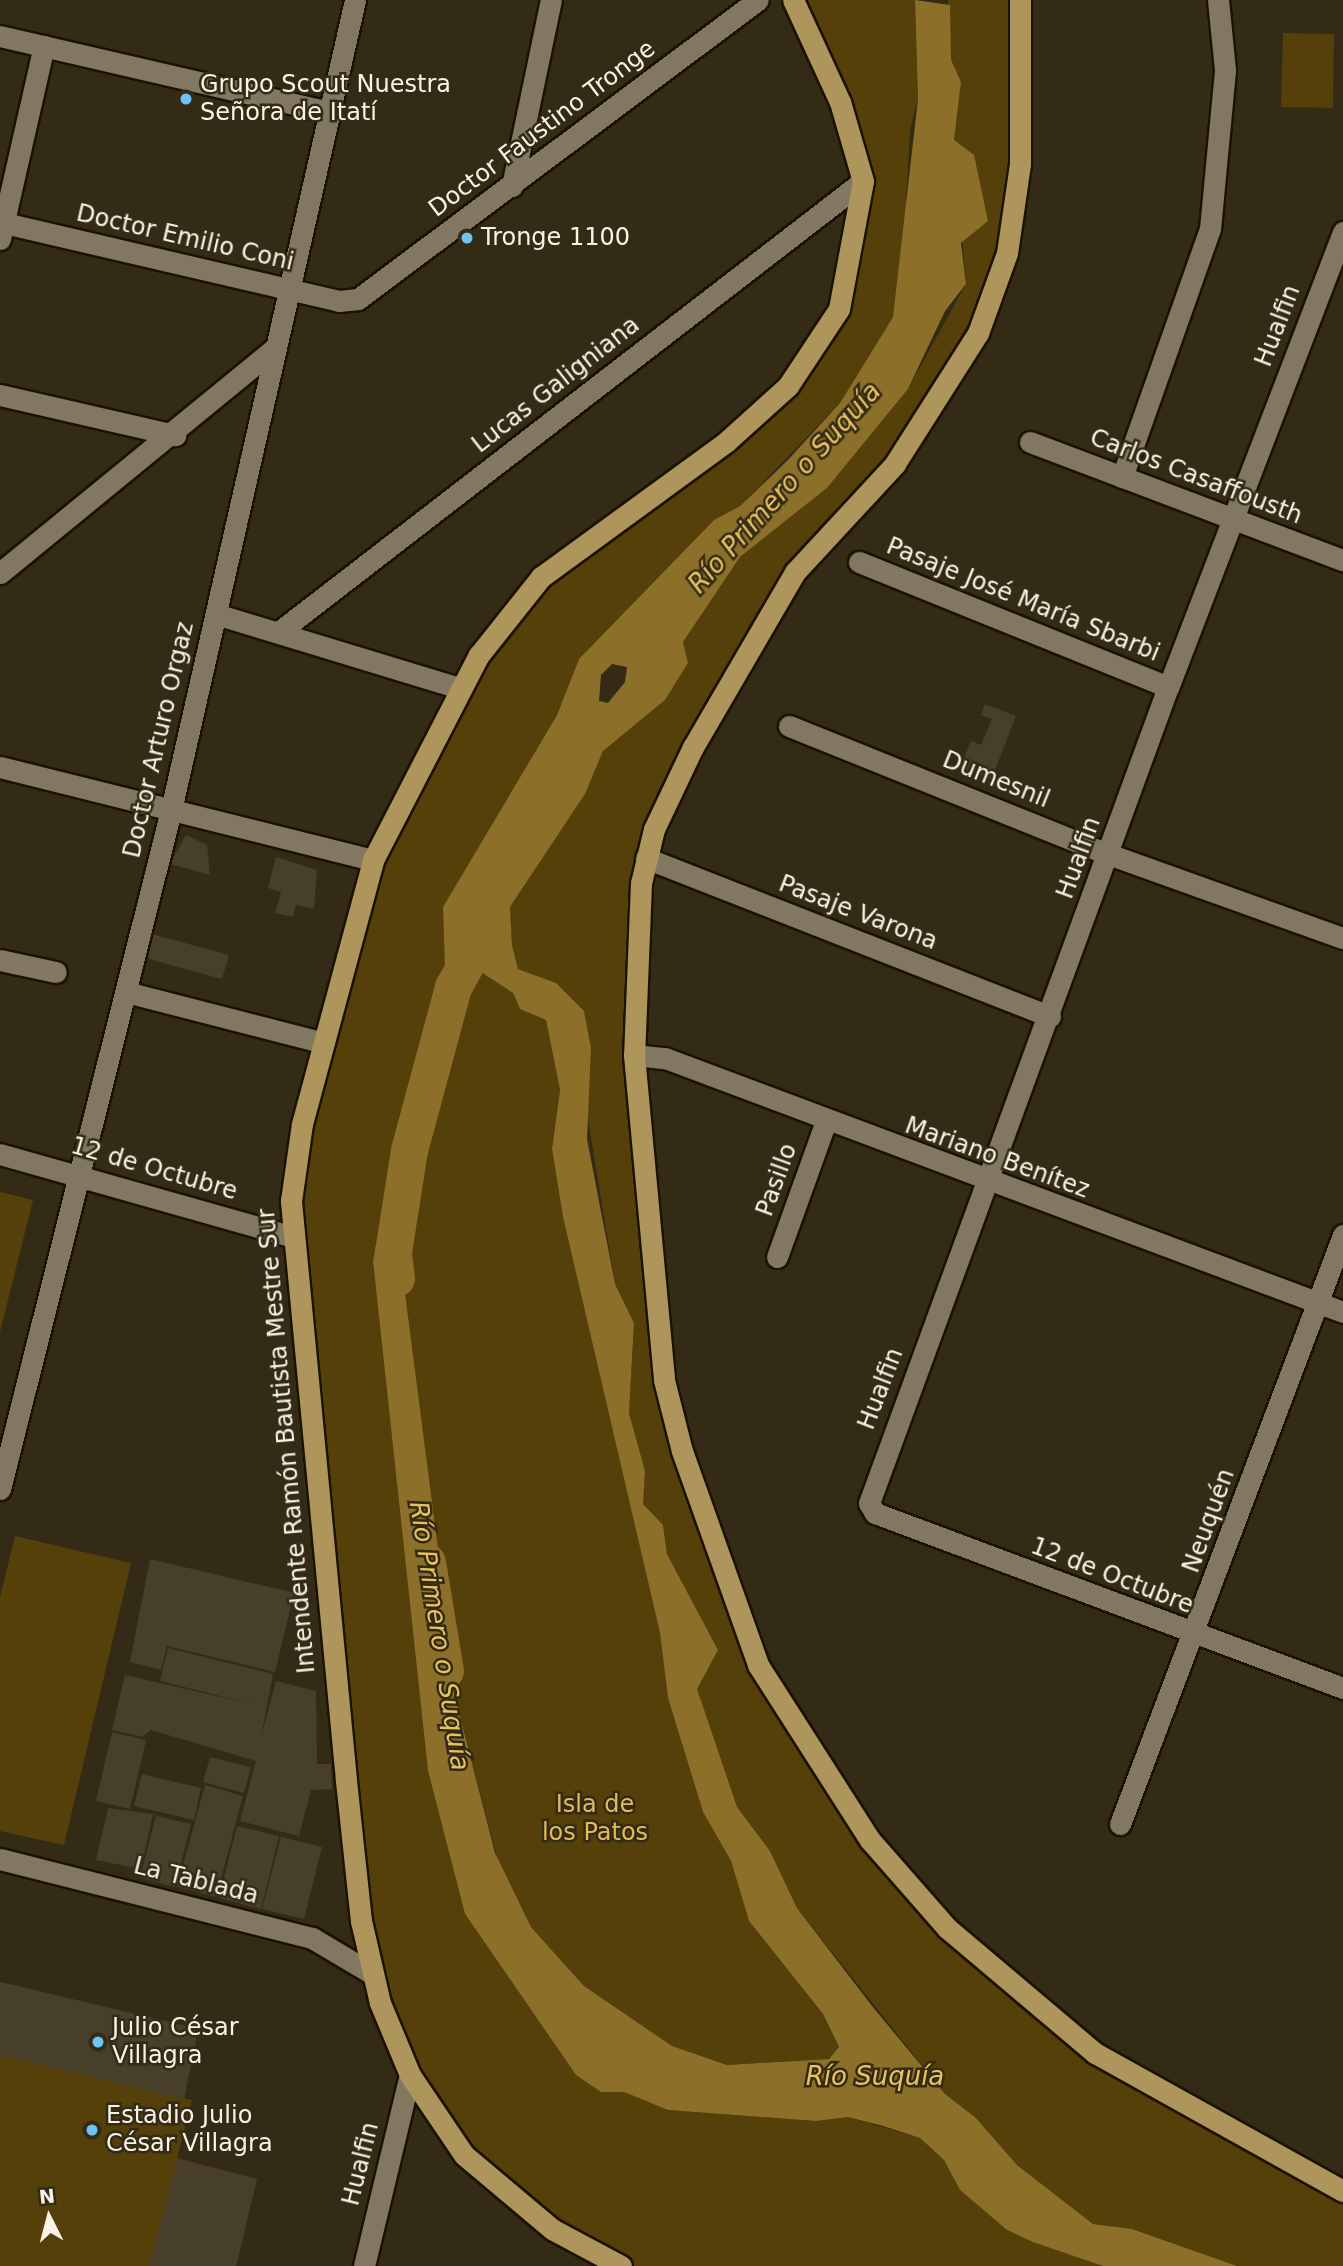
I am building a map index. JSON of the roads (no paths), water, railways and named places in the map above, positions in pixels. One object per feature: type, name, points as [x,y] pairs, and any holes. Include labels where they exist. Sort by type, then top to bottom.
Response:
[{"type":"main road","name":"Intendente Ramón Bautista Mestre Sur","points":[[621,2266],[598,2262],[486,2176],[447,2134],[410,2075],[371,1973],[293,1237],[295,1163],[373,860],[460,688],[541,577],[726,442],[808,362],[839,309],[863,181],[840,102],[793,0]]},
{"type":"main road","points":[[1020,0],[1020,164],[1007,253],[983,321],[895,464],[795,572],[693,747],[646,859],[634,1055],[667,1391],[730,1599],[778,1704],[870,1839],[947,1928],[1011,1987],[1095,2053],[1343,2191]]},
{"type":"street","name":"Doctor Arturo Orgaz","points":[[0,1489],[171,810],[272,350],[355,0]]},
{"type":"street","points":[[512,186],[551,0]]},
{"type":"street","name":"Doctor Faustino Tronge","points":[[358,299],[757,0]]},
{"type":"street","points":[[1122,477],[1210,229],[1225,69],[1218,0]]},
{"type":"street","points":[[0,36],[328,112]]},
{"type":"street","points":[[1,228],[44,46]]},
{"type":"street","name":"Lucas Galigniana","points":[[280,631],[863,181]]},
{"type":"street","name":"Doctor Emilio Coni","points":[[1,228],[287,289],[358,299]]},
{"type":"street","name":"Hualfin","points":[[869,1503],[1230,520],[1343,232]]},
{"type":"street","points":[[0,573],[175,435],[272,350]]},
{"type":"street","points":[[0,395],[175,435]]},
{"type":"street","name":"Carlos Casaffousth","points":[[1030,442],[1230,520],[1343,560]]},
{"type":"street","name":"Pasaje José María Sbarbi","points":[[859,562],[1168,687]]},
{"type":"street","points":[[216,614],[280,631],[460,688]]},
{"type":"street","name":"Dumesnil","points":[[789,726],[1108,853],[1343,938]]},
{"type":"street","points":[[0,767],[373,860]]},
{"type":"street","name":"Pasaje Varona","points":[[646,859],[1050,1016]]},
{"type":"street","points":[[0,960],[56,972]]},
{"type":"street","points":[[126,992],[324,1043]]},
{"type":"street","name":"Mariano Benítez","points":[[634,1055],[664,1058],[987,1183],[1343,1312]]},
{"type":"street","name":"Pasillo","points":[[777,1257],[826,1121]]},
{"type":"street","name":"12 de Octubre","points":[[0,1154],[81,1173],[293,1237]]},
{"type":"street","name":"Neuquén","points":[[1120,1824],[1195,1636],[1343,1235]]},
{"type":"street","name":"12 de Octubre","points":[[869,1503],[875,1513],[1195,1636],[1343,1688]]},
{"type":"street","name":"La Tablada","points":[[0,1859],[312,1938],[371,1973]]},
{"type":"street","name":"Hualfin","points":[[364,2266],[410,2075]]},
{"type":"water","name":"Río Suquía","points":[[915,0],[950,5],[951,60],[961,82],[954,140],[974,155],[988,221],[961,243],[966,284],[945,311],[908,389],[827,488],[740,557],[683,642],[688,663],[665,700],[603,751],[585,794],[510,907],[512,945],[518,969],[556,983],[584,1011],[591,1048],[587,1139],[615,1284],[634,1323],[629,1413],[645,1471],[643,1504],[663,1525],[667,1554],[718,1650],[697,1689],[737,1807],[770,1851],[797,1908],[872,2006],[945,2094],[976,2118],[1017,2165],[1093,2224],[1132,2229],[1237,2266],[1103,2266],[1033,2242],[1007,2230],[960,2190],[944,2160],[920,2138],[883,2126],[848,2117],[816,2121],[668,2110],[624,2092],[601,2092],[576,2075],[465,1914],[428,1771],[373,1261],[398,1127],[445,972],[443,907],[557,715],[579,659],[714,520],[740,506],[787,461],[840,403],[893,317],[918,99]],"holes":[[[612,664],[627,667],[625,682],[608,703],[599,701],[601,675]],[[481,972],[513,993],[520,1009],[546,1020],[560,1090],[552,1149],[563,1217],[660,1633],[668,1698],[703,1812],[731,1861],[749,1921],[823,2014],[839,2047],[829,2059],[727,2065],[672,2046],[584,1986],[531,1927],[495,1853],[451,1681],[456,1636],[431,1616],[445,1603],[397,1231],[403,1164],[455,1055],[445,1007]]]},
{"type":"waterway","name":"Río Primero o Suquía","points":[[396,1278],[393,1252],[409,1150],[453,987],[470,956]]},
{"type":"waterway","name":"Río Primero o Suquía","points":[[427,1562],[445,1671]]},
{"type":"place","name":"Grupo Scout Nuestra Señora de Itatí","points":[[186,99]]},
{"type":"place","name":"Tronge 1100","points":[[467,238]]},
{"type":"place","name":"Julio César Villagra","points":[[98,2042]]},
{"type":"place","name":"Estadio Julio César Villagra","points":[[92,2130]]},
{"type":"park label","name":"Isla de los Patos","points":[[595,1819]]}]
